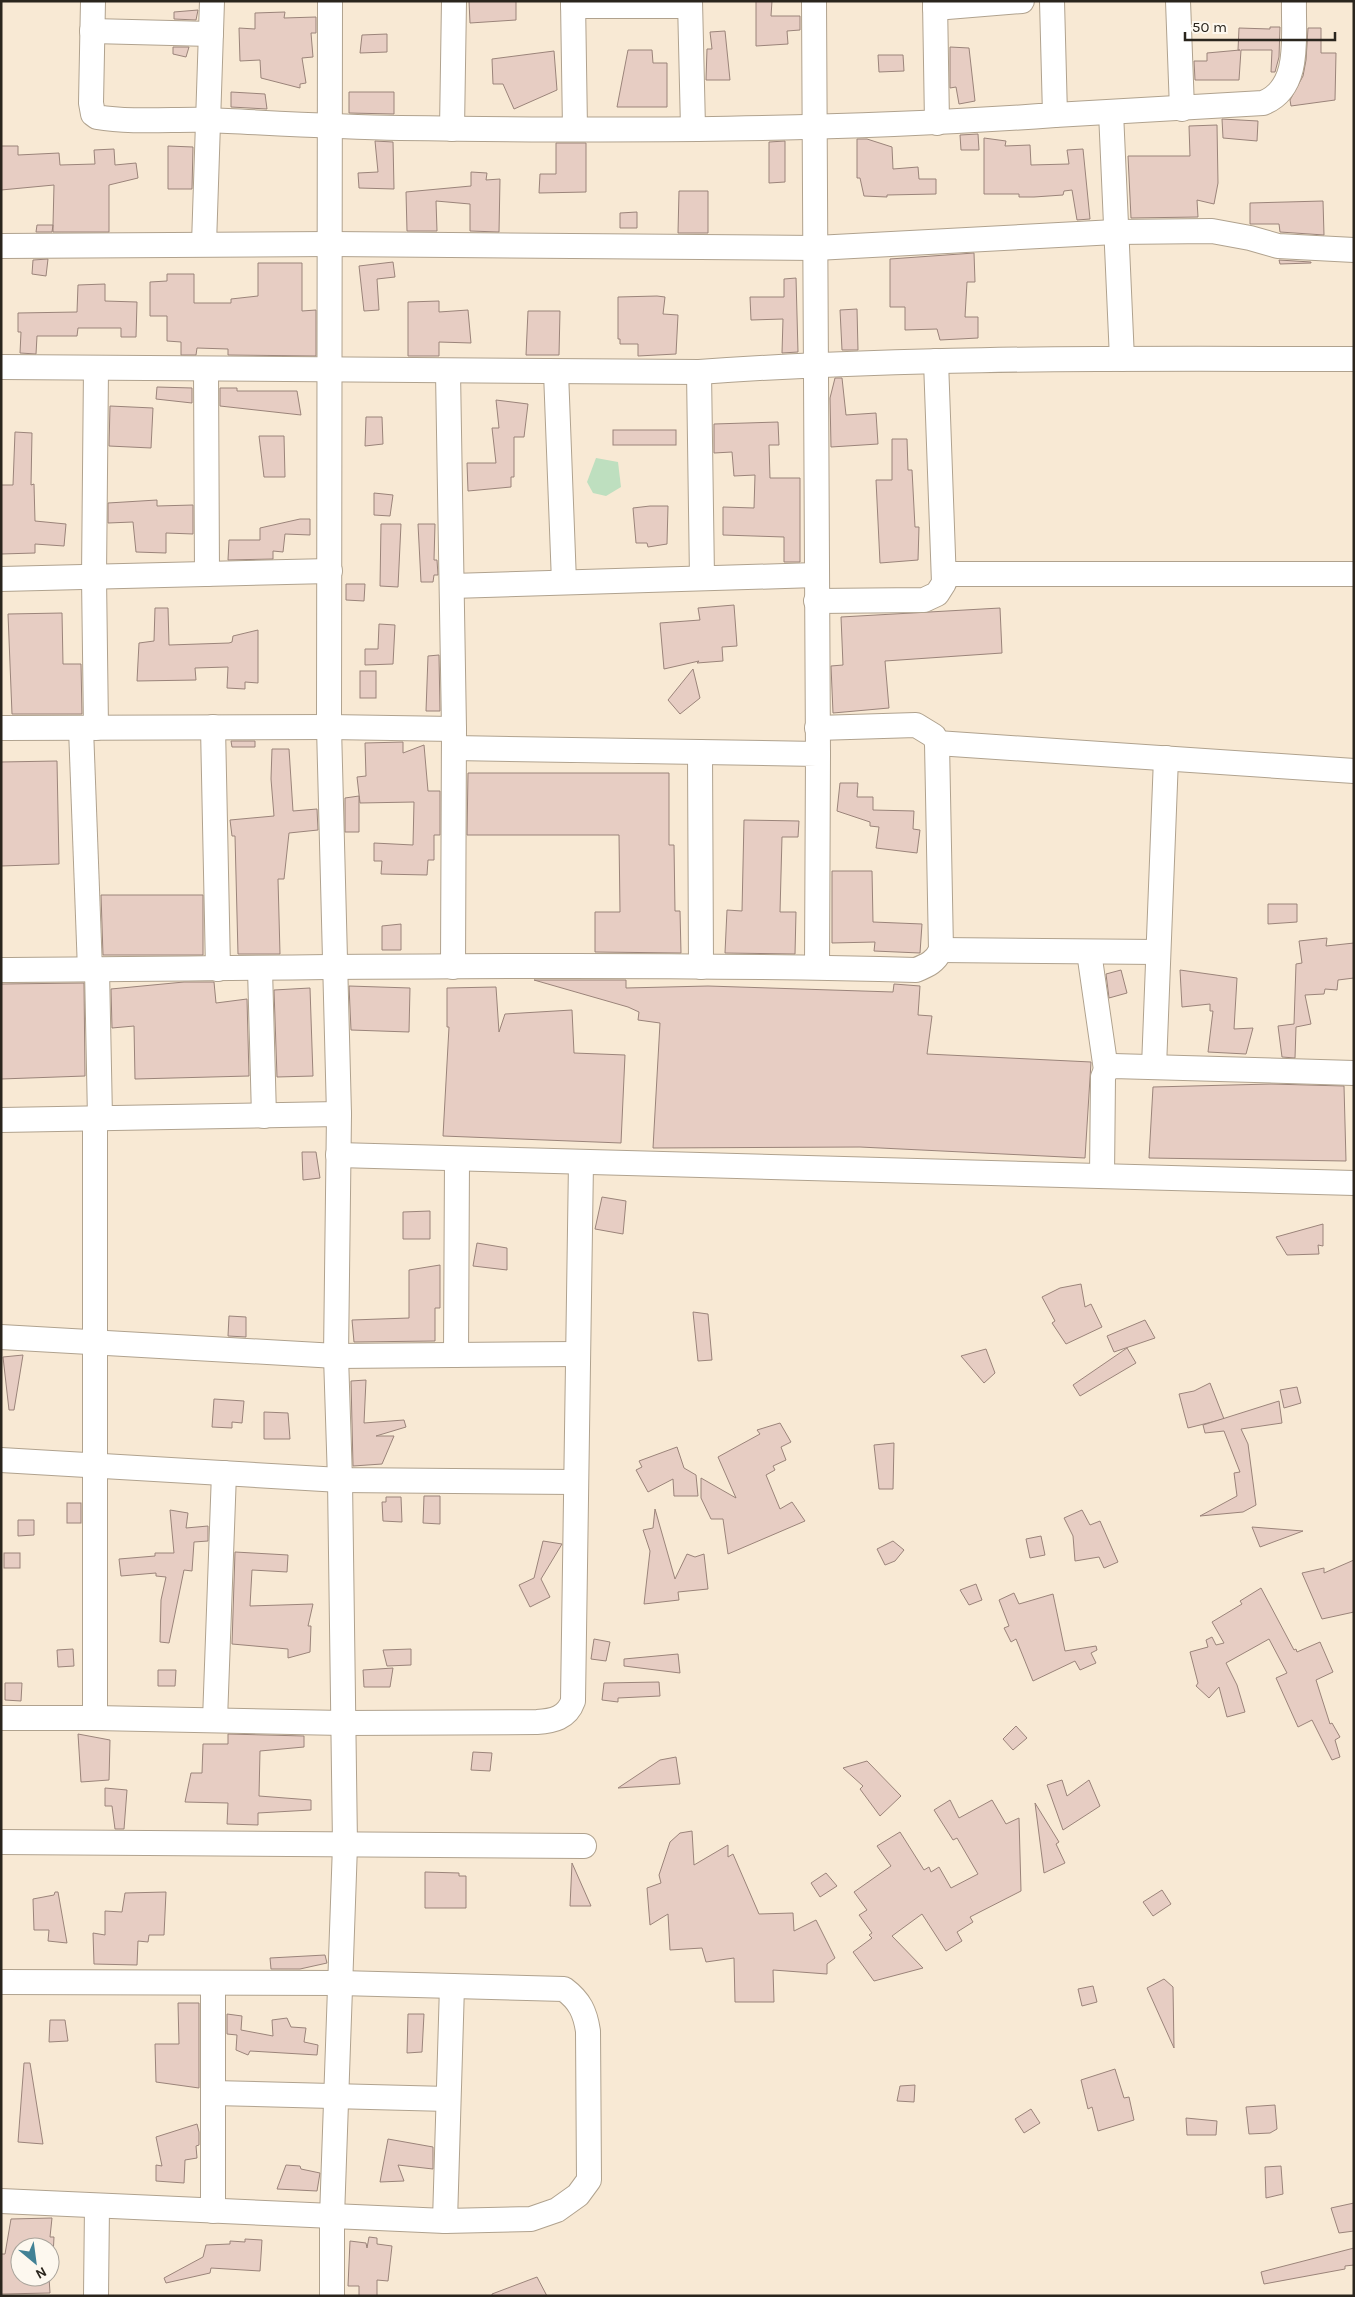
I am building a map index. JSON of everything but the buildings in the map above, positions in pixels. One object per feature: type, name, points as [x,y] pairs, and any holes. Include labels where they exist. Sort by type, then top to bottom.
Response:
[{"type":"street","points":[[93,1],[91,103],[93,114],[97,117],[208,120],[329,127],[452,129],[816,128],[937,123],[1264,103],[1272,100],[1281,92],[1292,69],[1294,1]]},
{"type":"street","points":[[204,244],[212,1]]},
{"type":"street","points":[[330,1],[331,370],[329,727],[339,1114],[336,1356],[340,1480],[345,1845],[332,2216],[332,2296]]},
{"type":"street","points":[[452,129],[454,1]]},
{"type":"street","points":[[814,1],[818,754],[817,967]]},
{"type":"street","points":[[937,123],[935,4],[1022,1]]},
{"type":"street","points":[[1052,1],[1055,115]]},
{"type":"street","points":[[1178,1],[1182,109]]},
{"type":"street","points":[[575,129],[573,3],[690,4],[693,128]]},
{"type":"street","points":[[92,31],[211,34]]},
{"type":"street","points":[[1111,112],[1122,360]]},
{"type":"street","points":[[1,246],[330,244],[816,248],[1115,232],[1212,230],[1278,246],[1354,250]]},
{"type":"street","points":[[1,367],[448,372],[699,372],[815,363],[1354,359]]},
{"type":"street","points":[[816,601],[924,600],[938,594],[944,584],[936,361]]},
{"type":"street","points":[[95,1718],[94,1341],[97,1118],[89,728],[94,577],[96,368]]},
{"type":"street","points":[[206,369],[207,574]]},
{"type":"street","points":[[448,372],[454,738],[453,967]]},
{"type":"street","points":[[556,372],[564,582]]},
{"type":"street","points":[[699,372],[702,578]]},
{"type":"street","points":[[1,580],[330,571]]},
{"type":"street","points":[[944,574],[1354,574]]},
{"type":"street","points":[[452,586],[816,575]]},
{"type":"street","points":[[1,970],[817,967],[916,970],[929,965],[937,959],[941,950],[937,743],[934,736],[916,725],[817,728]]},
{"type":"street","points":[[213,727],[218,969]]},
{"type":"street","points":[[1,728],[329,727],[454,738],[700,752],[818,754]]},
{"type":"street","points":[[937,743],[1354,771]]},
{"type":"street","points":[[700,752],[701,967]]},
{"type":"street","points":[[1154,1067],[1166,758]]},
{"type":"street","points":[[941,950],[1158,952]]},
{"type":"street","points":[[1089,952],[1106,1070],[1103,1077],[1102,1176]]},
{"type":"street","points":[[260,968],[264,1116]]},
{"type":"street","points":[[1106,1070],[1113,1066],[1354,1073]]},
{"type":"street","points":[[1,1120],[339,1114]]},
{"type":"street","points":[[338,1155],[1354,1183]]},
{"type":"street","points":[[456,1355],[457,1159]]},
{"type":"street","points":[[1,1718],[343,1723],[537,1722],[551,1721],[563,1716],[570,1708],[573,1700],[581,1162]]},
{"type":"street","points":[[1,1337],[336,1356],[578,1354]]},
{"type":"street","points":[[1,1460],[340,1480],[576,1482]]},
{"type":"street","points":[[215,1720],[224,1474]]},
{"type":"street","points":[[1,1842],[584,1846]]},
{"type":"street","points":[[1,1982],[340,1983],[564,1989],[576,1998],[585,2014],[588,2031],[589,2180],[578,2195],[557,2210],[531,2219],[445,2221],[1,2201]]},
{"type":"street","points":[[213,1983],[213,2211]]},
{"type":"street","points":[[445,2221],[452,1986]]},
{"type":"street","points":[[213,2093],[448,2099]]},
{"type":"street","points":[[96,2296],[97,2206]]},
{"type":"green space","points":[[596,458],[618,462],[621,487],[606,496],[593,493],[587,482]]}]
